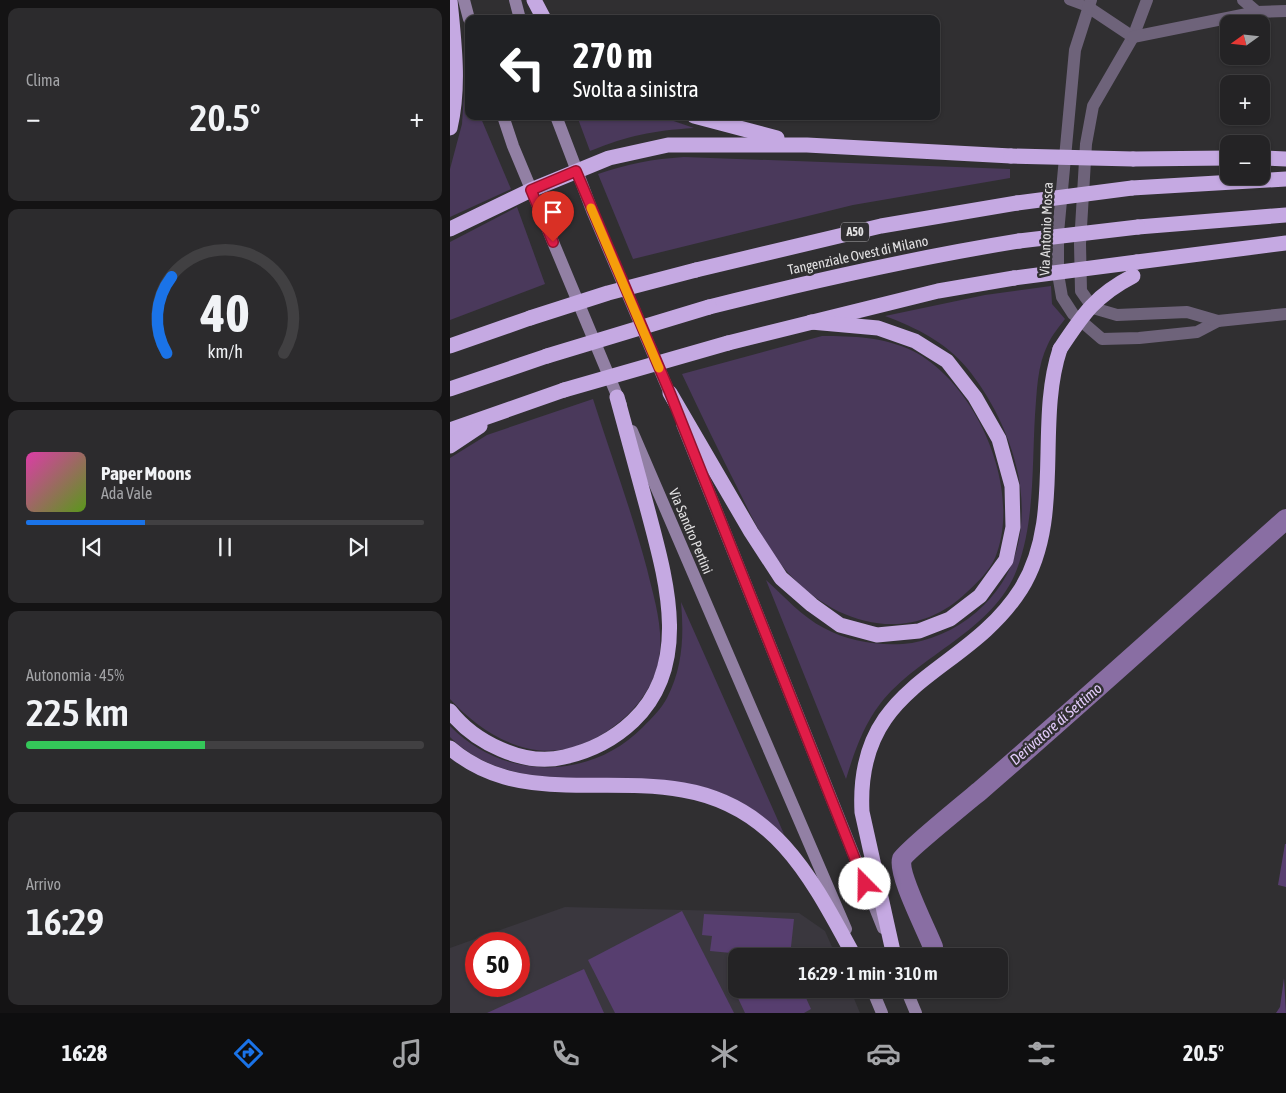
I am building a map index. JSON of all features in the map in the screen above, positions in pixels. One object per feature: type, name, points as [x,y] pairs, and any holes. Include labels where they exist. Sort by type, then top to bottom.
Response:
[{"type":"highway","points":[[450,0],[456,55],[456,102],[450,128]]},
{"type":"highway","points":[[534,0],[542,15]]},
{"type":"highway","points":[[708,120],[808,145]]},
{"type":"highway","points":[[450,229],[531,190],[609,158],[668,145],[808,145],[1011,156],[1133,159],[1220,158]]},
{"type":"highway","points":[[1270,158],[1286,159]]},
{"type":"highway","name":"Tangenziale Ovest di Milano","points":[[450,346],[608,293],[880,226],[1017,203],[1132,188],[1286,179]]},
{"type":"highway","name":"Tangenziale Ovest di Milano","points":[[450,389],[546,356],[709,307],[824,278],[1019,241],[1138,227],[1286,215]]},
{"type":"highway","points":[[450,430],[564,390],[728,343],[938,291],[1014,278],[1135,269],[1201,255],[1286,243]]},
{"type":"highway","points":[[892,948],[862,812],[861,790],[864,764],[870,744],[883,719],[916,684],[987,628],[1007,608],[1022,588],[1033,566],[1041,535],[1046,498],[1051,388],[1054,367],[1060,348],[1089,307],[1135,269]]},
{"type":"highway","points":[[670,393],[750,532],[782,578],[812,605],[840,625],[877,635],[919,631],[950,619],[980,596],[1006,560],[1013,527],[1012,486],[998,439],[976,397],[947,361],[915,341],[878,328],[811,322]]},
{"type":"highway","points":[[450,711],[478,736],[504,750],[534,758],[561,758],[593,750],[619,735],[642,712],[657,690],[668,660],[670,633],[668,600],[659,552],[617,398]]},
{"type":"highway","points":[[450,446],[509,409]]},
{"type":"highway","points":[[450,748],[479,768],[503,778],[551,784],[682,790],[704,794],[728,803],[755,818],[778,837],[806,872],[851,948]]},
{"type":"main road","points":[[464,0],[468,15]]},
{"type":"main road","points":[[515,0],[519,15]]},
{"type":"main road","name":"Via Sandro Pertini","points":[[505,120],[531,190],[617,398],[853,948]]},
{"type":"main road","points":[[557,120],[576,171],[670,393],[891,948]]},
{"type":"main road","points":[[876,998],[882,1013]]},
{"type":"main road","points":[[910,998],[916,1013]]},
{"type":"street","name":"Via Antonio Mosca","points":[[1148,0],[1133,37],[1092,106],[1086,144],[1080,244],[1081,291],[1093,308],[1117,315],[1187,312],[1218,321]]},
{"type":"street","points":[[1243,0],[1257,12]]},
{"type":"street","points":[[1090,4],[1133,37],[1257,12],[1286,11]]},
{"type":"street","name":"Via Antonio Mosca","points":[[1090,4],[1075,50],[1064,160],[1058,233],[1058,274],[1062,297],[1073,314],[1102,339],[1139,338],[1197,332],[1218,321],[1286,314]]},
{"type":"lane","points":[[1069,0],[1090,4]]},
{"type":"shaded area","points":[[465,79],[465,120],[482,120],[511,189],[450,217],[450,169],[462,124]]},
{"type":"shaded area","points":[[578,120],[671,120],[694,128],[641,135],[590,151]]},
{"type":"shaded area","points":[[684,157],[1010,169],[1010,178],[853,205],[633,259],[598,174],[640,162]]},
{"type":"shaded area","points":[[517,207],[545,284],[450,320],[450,242]]},
{"type":"shaded area","points":[[1051,286],[1052,304],[1065,319],[1044,352],[1040,370],[1035,415],[1030,512],[1023,551],[1017,569],[1006,591],[974,626],[896,686],[880,704],[864,731],[846,779],[766,580],[816,623],[844,637],[878,644],[912,643],[932,638],[951,630],[984,605],[1004,579],[1017,550],[1022,519],[1020,486],[1013,454],[1001,423],[986,394],[967,368],[940,343],[885,316],[985,295]]},
{"type":"shaded area","points":[[822,336],[880,340],[913,351],[936,367],[957,388],[974,413],[988,441],[998,471],[1003,502],[1002,531],[995,558],[983,576],[967,592],[946,609],[924,619],[901,624],[877,623],[854,618],[832,608],[811,594],[792,577],[768,546],[755,523],[682,374]]},
{"type":"shaded area","points":[[593,399],[647,569],[659,625],[659,659],[655,675],[647,690],[627,716],[614,726],[600,736],[570,748],[553,751],[536,750],[519,746],[489,732],[450,699],[450,458],[487,435]]},
{"type":"shaded area","points":[[681,602],[784,834],[750,807],[710,789],[678,782],[644,779],[540,776],[507,770],[477,757],[450,737],[450,726],[472,744],[495,757],[521,765],[547,767],[573,765],[598,757],[622,745],[656,713],[665,702],[672,686],[681,651]]},
{"type":"shaded area","points":[[565,907],[799,913],[825,931],[832,948],[728,948],[728,998],[854,998],[860,1013],[450,1013],[450,948],[465,943],[465,997],[530,997],[530,932],[495,932]]},
{"type":"building","points":[[1286,844],[1286,887],[1278,885]]},
{"type":"building","points":[[682,911],[734,1013],[615,1013],[588,960]]},
{"type":"building","points":[[704,914],[794,919],[791,948],[728,948],[728,953],[710,951],[712,936],[702,935]]},
{"type":"building","points":[[584,969],[604,1013],[487,1013],[522,997],[530,997],[530,993]]},
{"type":"building","points":[[1284,978],[1286,1013],[1276,1013],[1280,1007]]},
{"type":"building","points":[[738,998],[806,998],[811,1009],[804,1013],[745,1013]]},
{"type":"waterway","name":"Derivatore di Settimo","points":[[933,948],[904,876],[902,859],[906,854],[1058,723],[1286,519]]},
{"type":"slow traffic","points":[[591,208],[659,368]]},
{"type":"route","points":[[553,242],[531,190],[576,171],[670,393],[865,884]]}]
